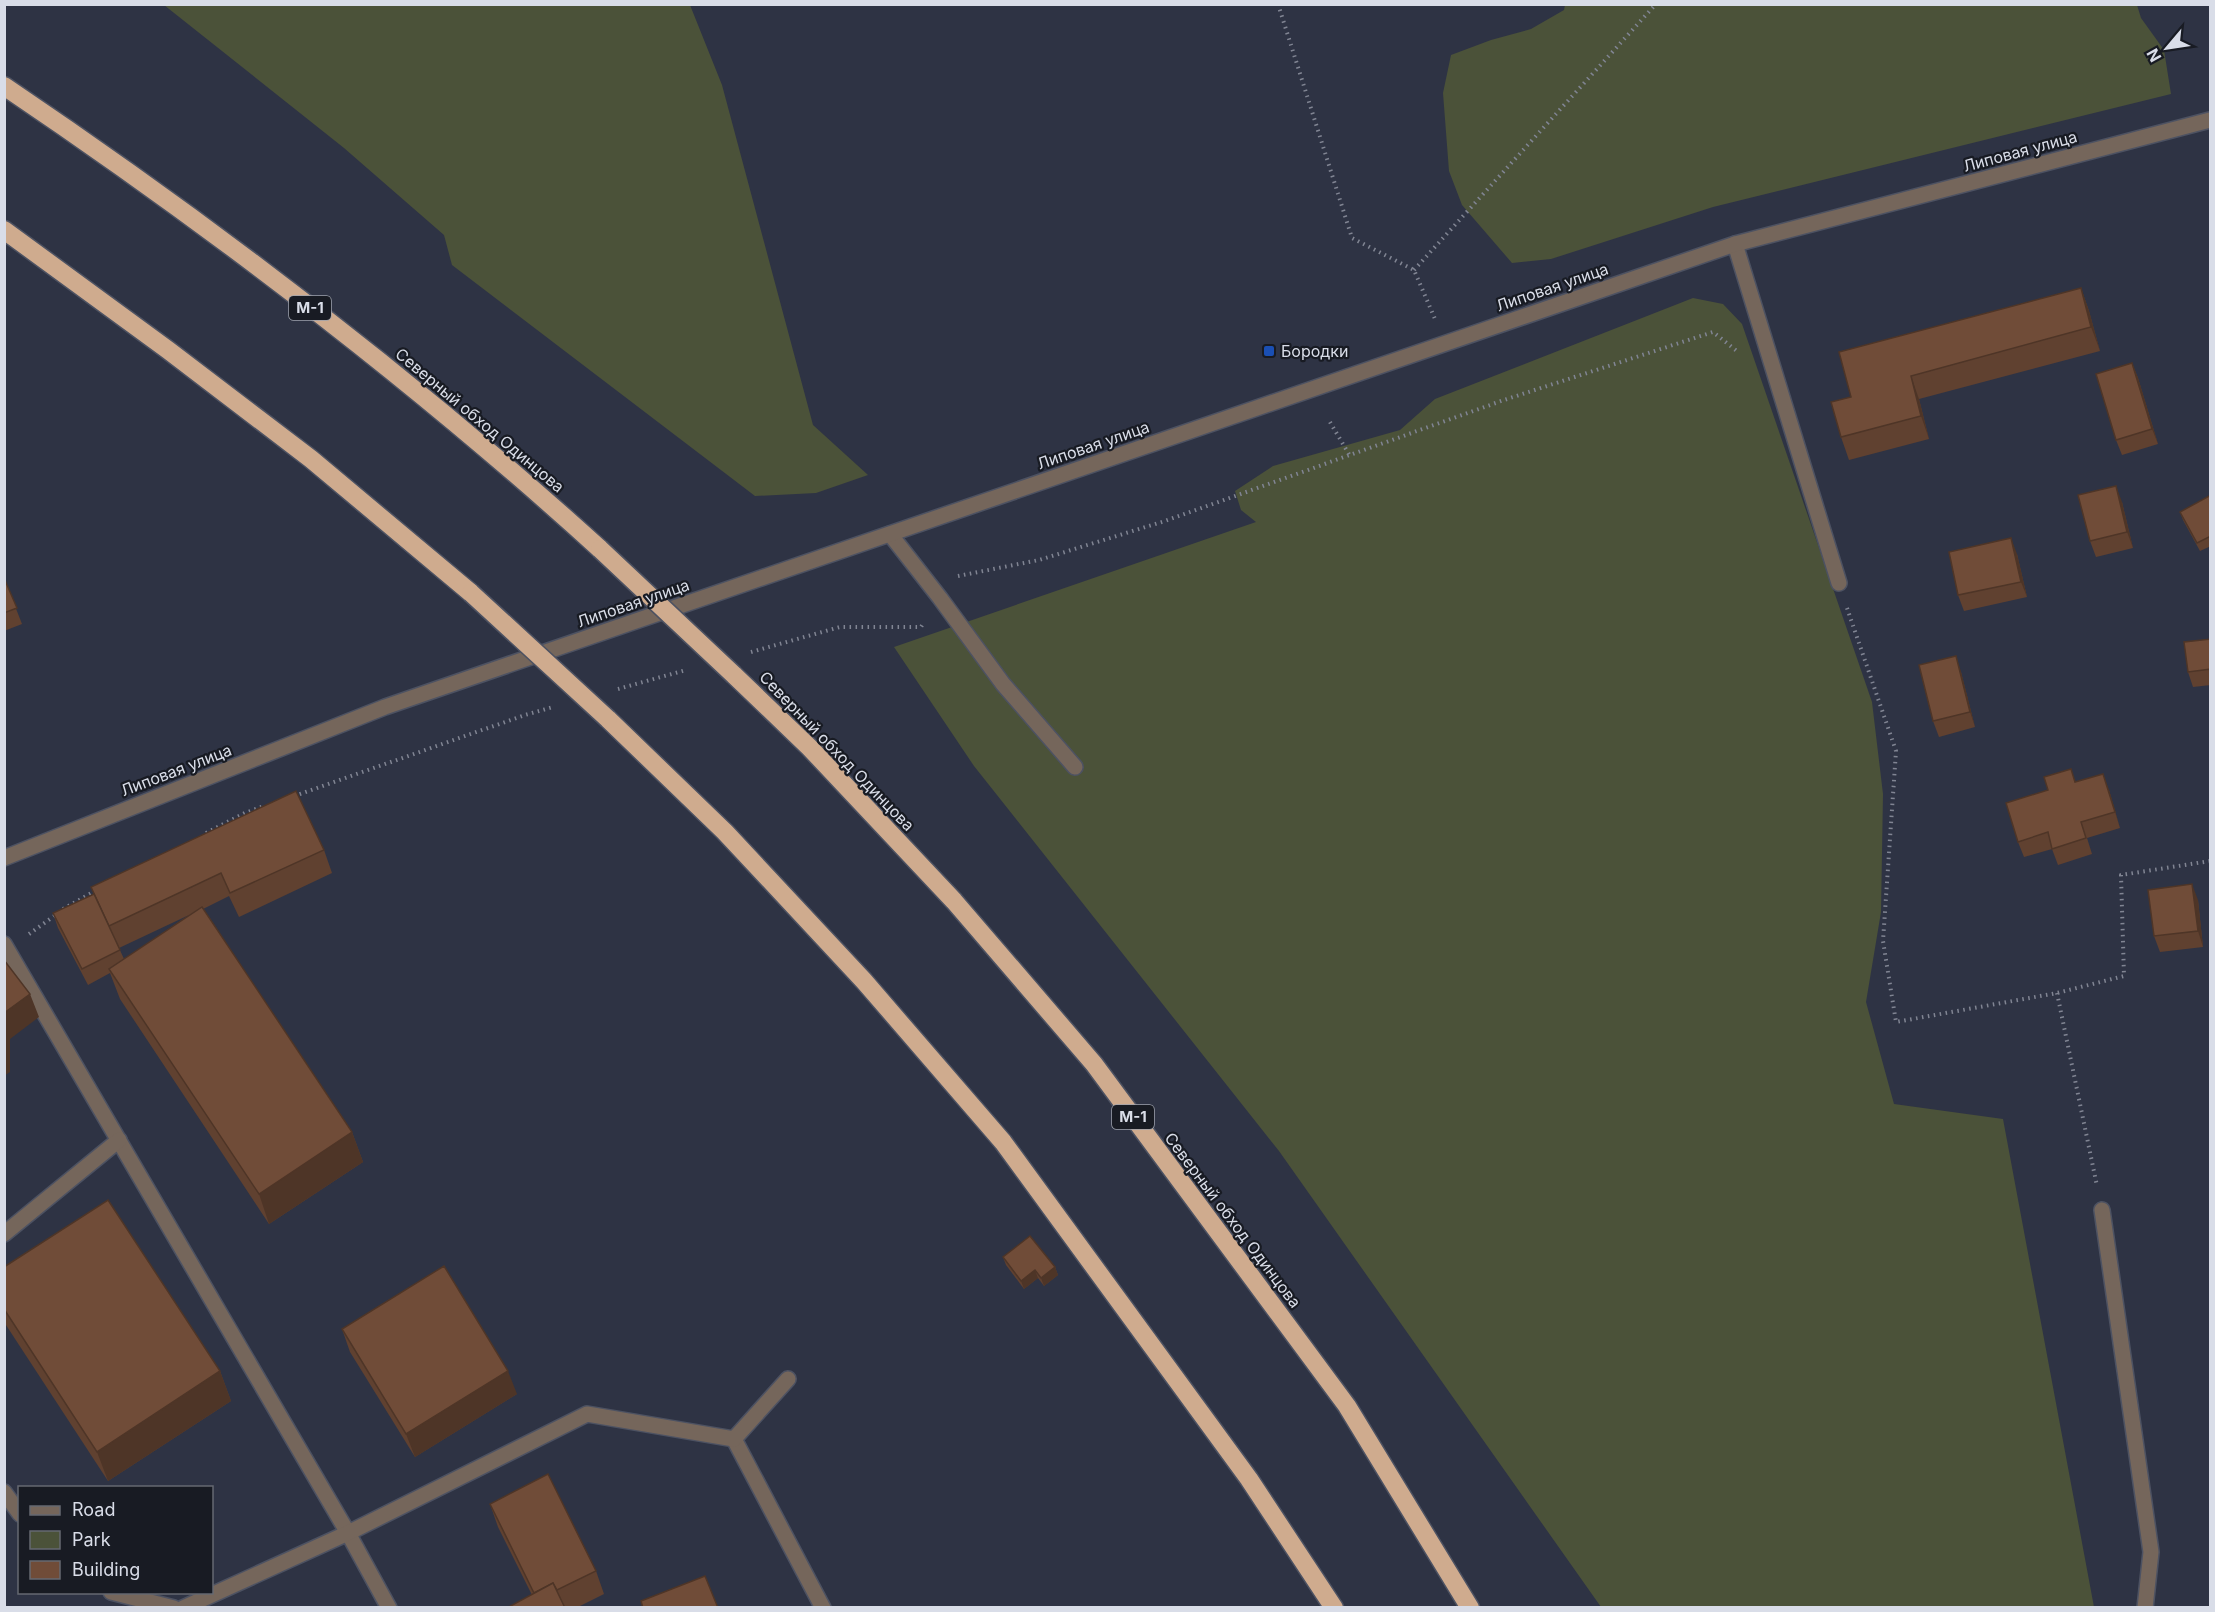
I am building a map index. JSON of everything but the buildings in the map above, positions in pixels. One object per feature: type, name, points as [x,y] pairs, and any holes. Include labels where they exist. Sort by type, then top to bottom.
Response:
[{"type":"highway","name":"Северный обход Одинцова","points":[[4,86],[93,146],[240,254],[385,366],[527,483],[810,748],[954,901],[1094,1064],[1347,1406],[1470,1608]]},
{"type":"highway","points":[[4,230],[302,452],[471,593],[608,719],[725,832],[864,981],[1003,1143],[1249,1479],[1334,1608]]},
{"type":"street","name":"Липовая улица","points":[[4,858],[385,707],[1735,244],[2211,120]]},
{"type":"street","points":[[1735,244],[1839,583]]},
{"type":"street","points":[[890,534],[1003,684],[1075,766]]},
{"type":"street","points":[[6,947],[348,1533],[389,1608]]},
{"type":"street","points":[[4,1234],[119,1140]]},
{"type":"street","points":[[2102,1210],[2151,1552],[2145,1608]]},
{"type":"street","points":[[734,1439],[788,1379]]},
{"type":"street","points":[[183,1608],[348,1533],[587,1414],[734,1439]]},
{"type":"street","points":[[734,1439],[824,1608]]},
{"type":"street","points":[[4,1492],[18,1511]]},
{"type":"street","points":[[115,1594],[174,1608]]},
{"type":"path","points":[[1278,4],[1352,238],[1414,270],[1445,342]]},
{"type":"path","points":[[1414,270],[1656,4]]},
{"type":"path","points":[[750,652],[840,627],[921,627],[954,577],[1050,557],[1165,521],[1504,400],[1713,332],[1744,357],[1767,352]]},
{"type":"path","points":[[1330,422],[1350,456]]},
{"type":"path","points":[[1839,583],[1896,751],[1883,941],[1896,1022],[2057,993],[2124,976],[2121,875],[2211,861]]},
{"type":"path","points":[[615,690],[694,668]]},
{"type":"path","points":[[289,797],[525,715],[558,706]]},
{"type":"path","points":[[203,835],[244,813],[267,805]]},
{"type":"path","points":[[6,947],[68,905],[99,889]]},
{"type":"path","points":[[2057,993],[2102,1210]]},
{"type":"green space","points":[[164,5],[690,5],[722,85],[813,425],[868,475],[816,493],[755,496],[452,265],[444,235],[344,148]]},
{"type":"green space","points":[[1565,5],[2137,5],[2141,18],[2164,50],[2171,94],[1713,207],[1551,259],[1512,263],[1462,205],[1449,171],[1443,93],[1451,55],[1491,40],[1531,29],[1564,10]]},
{"type":"green space","points":[[1693,298],[1723,304],[1742,324],[1872,702],[1883,794],[1881,912],[1866,1002],[1894,1104],[2003,1119],[2094,1607],[1601,1607],[1279,1151],[974,766],[894,647],[1256,522],[1241,510],[1235,491],[1273,466],[1400,430],[1435,399]]},
{"type":"place","name":"Бородки","points":[[1269,351]]}]
